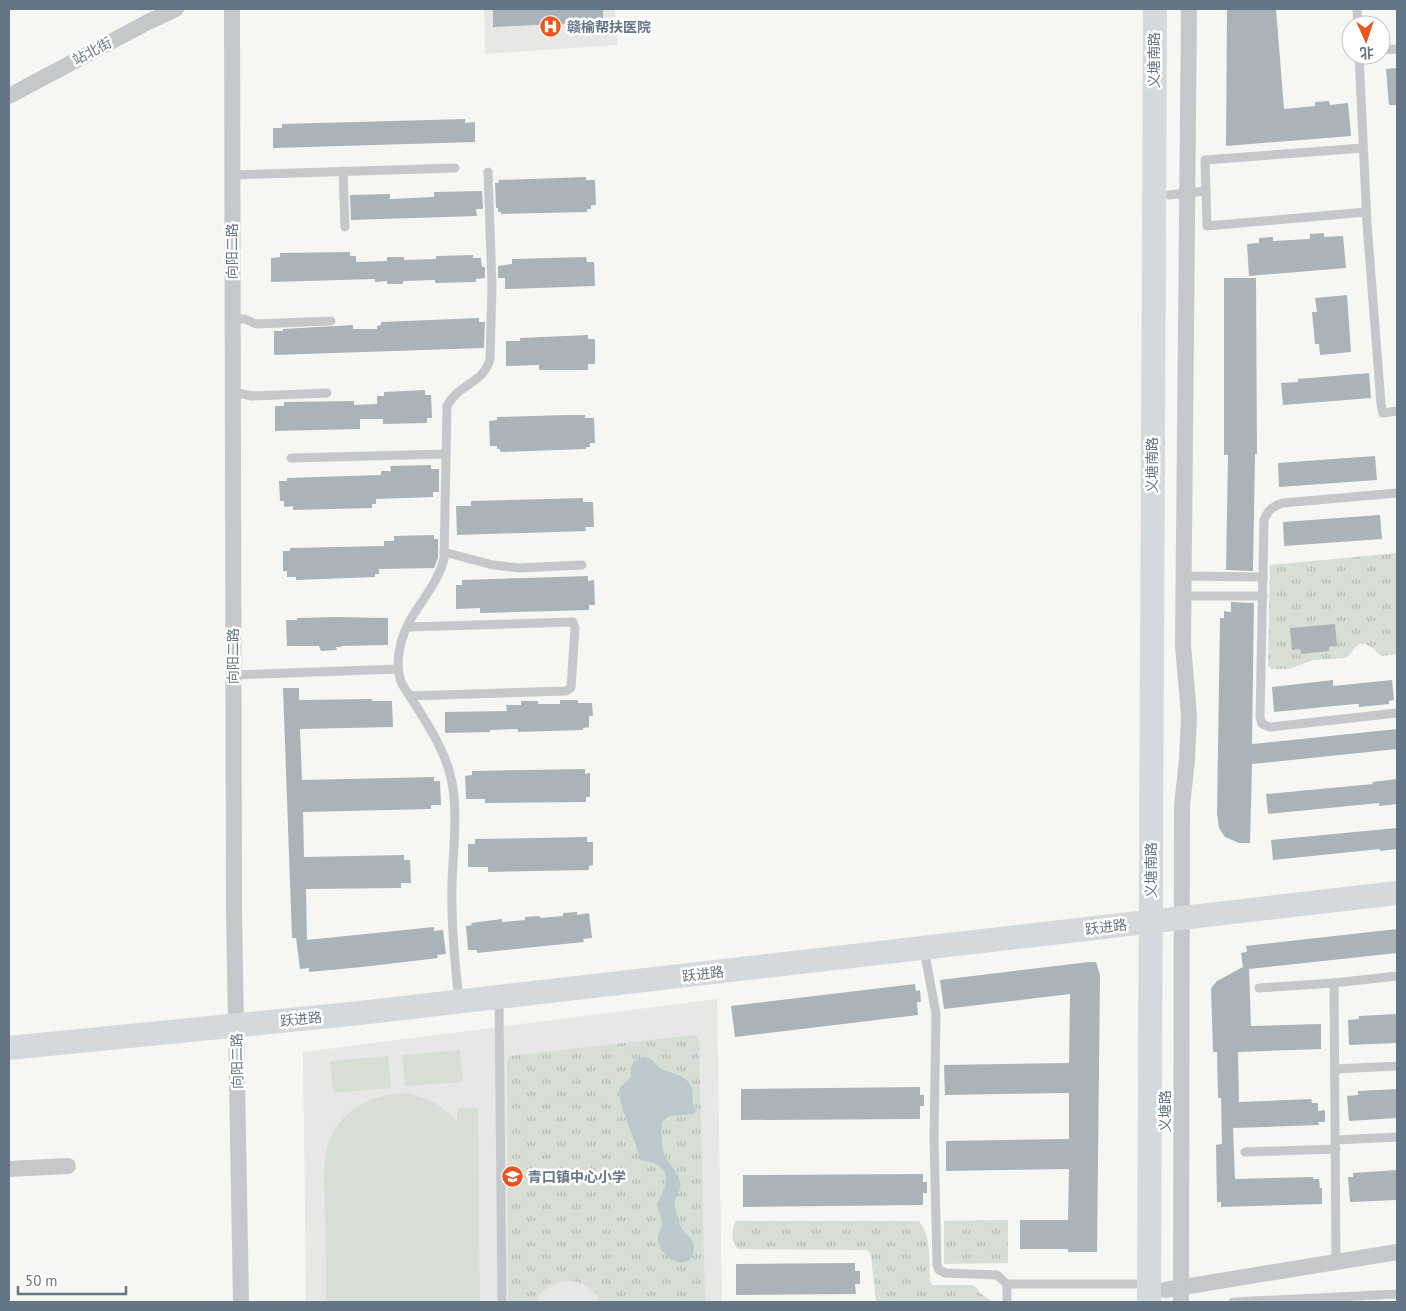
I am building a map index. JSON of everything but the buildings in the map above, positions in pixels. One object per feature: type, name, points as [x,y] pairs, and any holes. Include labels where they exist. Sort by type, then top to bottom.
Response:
[{"type":"main road","name":"义塘南路","points":[[1155,9],[1166,920]]},
{"type":"main road","name":"义塘南路","points":[[1166,920],[1178,194],[1170,9]]},
{"type":"main road","name":"跃进路","points":[[9,1048],[459,1002],[1397,893]]},
{"type":"main road","name":"义塘路","points":[[1165,1294],[1166,920]]},
{"type":"street","name":"站北街","points":[[9,96],[176,9]]},
{"type":"street","name":"向阳二路","points":[[232,9],[234,914],[242,1302]]},
{"type":"street","points":[[1189,9],[1178,194],[1183,645],[1189,716],[1188,760],[1166,920],[1165,1294],[1397,1252]]},
{"type":"street","points":[[9,1169],[68,1166]]},
{"type":"lane","points":[[1359,65],[1366,212],[1381,404],[1383,413],[1397,412]]},
{"type":"lane","points":[[1363,148],[1205,160],[1207,226],[1366,212]]},
{"type":"lane","points":[[232,175],[454,168]]},
{"type":"lane","points":[[343,171],[345,227]]},
{"type":"lane","points":[[459,1002],[454,951],[452,886],[454,831],[451,776],[445,758],[398,675],[398,669],[402,643],[412,617],[436,583],[441,572],[444,552],[447,406],[451,398],[459,390],[488,369],[490,359],[492,286],[488,172]]},
{"type":"lane","points":[[1178,194],[1206,191]]},
{"type":"lane","points":[[232,319],[245,319],[256,324],[331,321]]},
{"type":"lane","points":[[233,392],[252,396],[327,393]]},
{"type":"lane","points":[[291,458],[446,454]]},
{"type":"lane","points":[[1397,493],[1283,503],[1272,508],[1267,513],[1264,520],[1260,716],[1262,724],[1270,727],[1397,713]]},
{"type":"lane","points":[[444,552],[493,565],[519,568],[582,565]]},
{"type":"lane","points":[[1183,576],[1263,577]]},
{"type":"lane","points":[[1183,596],[1263,596]]},
{"type":"lane","points":[[408,627],[573,622],[575,628],[571,688],[566,690],[410,696]]},
{"type":"lane","points":[[233,675],[398,669]]},
{"type":"lane","points":[[924,948],[936,1014],[934,1138],[937,1264],[939,1270],[945,1273],[997,1275],[1007,1284],[1165,1294]]},
{"type":"lane","points":[[1259,988],[1334,983],[1397,976]]},
{"type":"lane","points":[[1334,983],[1336,1262]]},
{"type":"lane","points":[[499,997],[502,1302]]},
{"type":"lane","points":[[1335,1069],[1397,1066]]},
{"type":"lane","points":[[1245,1152],[1397,1137]]},
{"type":"lane","points":[[1007,1284],[1007,1302]]},
{"type":"lane","points":[[1233,1302],[1397,1294]]},
{"type":"shaded area","name":"赣榆帮扶医院","points":[[484,9],[615,9],[618,45],[485,54]]},
{"type":"shaded area","name":"青口镇中心小学","points":[[717,999],[722,1302],[306,1302],[303,1052]]},
{"type":"shaded area","points":[[643,1057],[652,1060],[662,1069],[684,1078],[690,1084],[692,1090],[693,1104],[696,1110],[694,1114],[669,1116],[662,1122],[661,1130],[664,1152],[680,1182],[680,1190],[675,1201],[677,1217],[682,1229],[692,1240],[694,1246],[692,1256],[685,1262],[670,1259],[666,1256],[658,1242],[662,1223],[657,1205],[666,1183],[665,1173],[656,1164],[640,1159],[619,1094],[622,1085],[631,1077],[634,1062]]},
{"type":"green space","points":[[1397,553],[1397,654],[1382,656],[1368,645],[1361,644],[1346,658],[1313,660],[1289,669],[1271,669],[1268,665],[1270,565]]},
{"type":"green space","points":[[694,1035],[699,1038],[705,1302],[601,1302],[594,1292],[586,1286],[568,1281],[549,1287],[534,1302],[508,1302],[507,1062],[509,1056]]},
{"type":"green space","points":[[460,1050],[463,1082],[405,1086],[402,1055]]},
{"type":"green space","points":[[388,1056],[391,1088],[333,1093],[330,1061]]},
{"type":"green space","points":[[403,1093],[418,1096],[432,1102],[457,1121],[457,1108],[478,1108],[480,1302],[326,1302],[324,1176],[326,1154],[330,1140],[343,1118],[353,1110],[376,1098]]},
{"type":"green space","points":[[1008,1220],[1008,1263],[944,1264],[944,1221]]},
{"type":"green space","points":[[736,1221],[919,1221],[928,1242],[930,1280],[932,1285],[973,1285],[992,1302],[876,1302],[871,1257],[867,1250],[738,1249],[732,1236]]},
{"type":"place","name":"赣榆帮扶医院","points":[[551,27]]},
{"type":"place","name":"青口镇中心小学","points":[[512,1177]]}]
